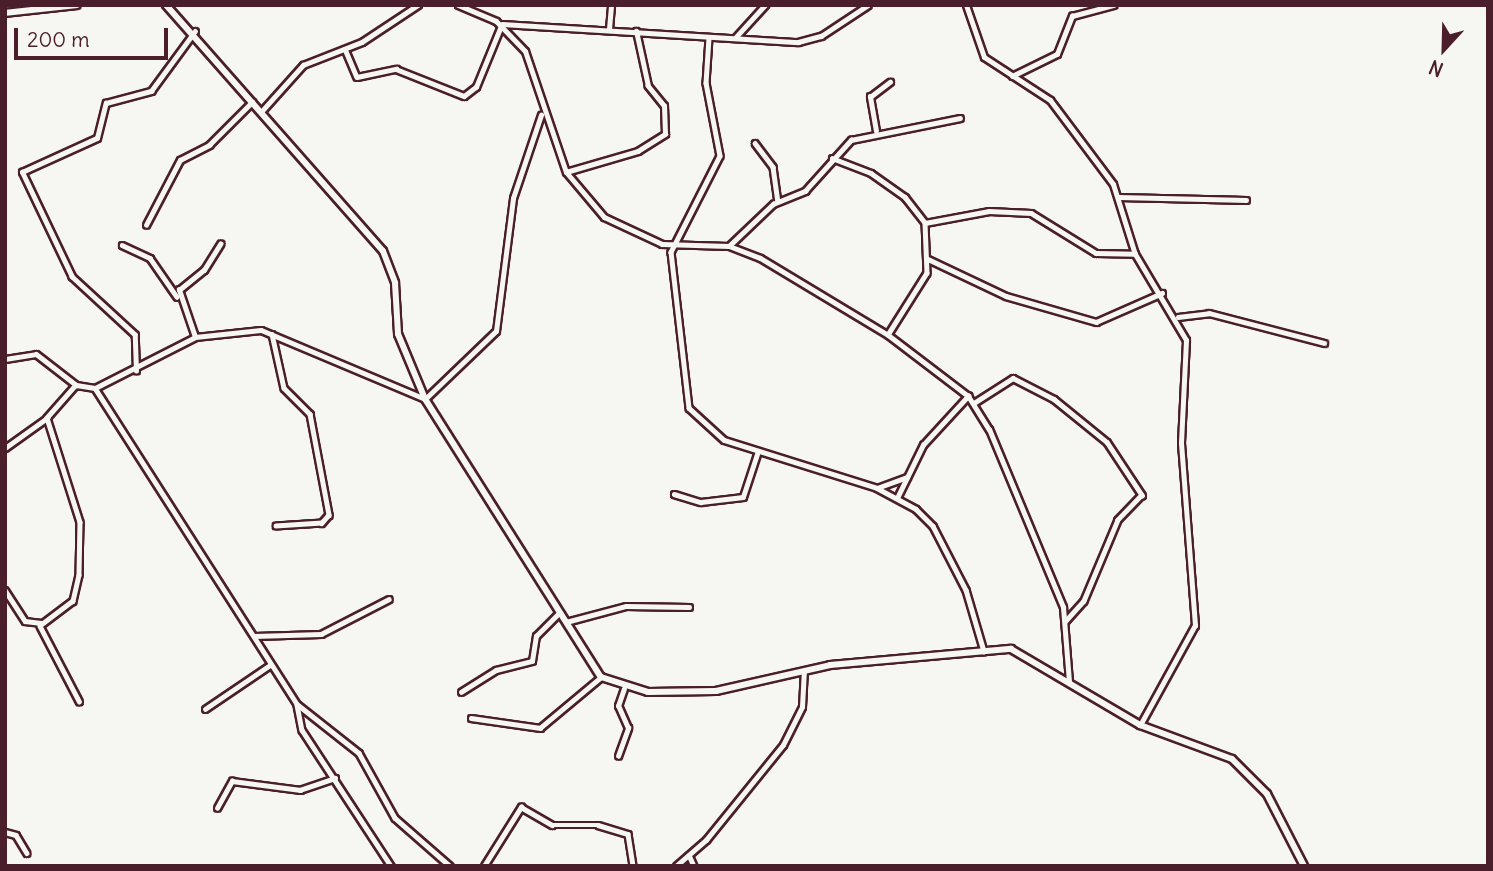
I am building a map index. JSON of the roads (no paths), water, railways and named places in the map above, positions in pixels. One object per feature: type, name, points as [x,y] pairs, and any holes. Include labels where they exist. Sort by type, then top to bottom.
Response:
[{"type":"main road","points":[[5,13],[77,5]]},
{"type":"main road","points":[[166,5],[195,31],[252,102],[383,251],[395,283],[398,334],[425,399],[601,677],[624,689],[716,691],[804,671],[984,651],[1020,651],[1140,726],[1222,753],[1243,767],[1267,794],[1304,866]]},
{"type":"street","points":[[261,112],[294,72],[345,49],[418,5]]},
{"type":"street","points":[[458,5],[496,21],[529,29],[609,29],[709,38],[810,39],[868,5]]},
{"type":"street","points":[[609,29],[611,5]]},
{"type":"street","points":[[734,38],[765,5]]},
{"type":"street","points":[[966,5],[984,57],[1050,100],[1118,197],[1135,254],[1178,317],[1188,353],[1181,443],[1195,625],[1140,726]]},
{"type":"street","points":[[1011,76],[1057,54],[1072,16],[1114,5]]},
{"type":"street","points":[[496,21],[534,67],[542,108],[566,172],[604,217],[672,247],[729,246],[888,335],[968,396],[974,403],[1066,621],[1069,682]]},
{"type":"street","points":[[345,49],[356,77],[396,69],[464,96],[476,87],[502,26]]},
{"type":"street","points":[[566,172],[638,152],[665,134],[664,106],[648,86],[636,30]]},
{"type":"street","points":[[136,371],[135,335],[72,277],[22,172],[97,138],[106,103],[151,92],[195,31]]},
{"type":"street","points":[[709,38],[706,83],[720,156],[672,247],[689,408],[708,430],[758,451],[898,496],[933,526],[946,549],[966,590],[984,651]]},
{"type":"street","points":[[876,131],[870,97],[890,82]]},
{"type":"street","points":[[146,225],[180,160],[209,145],[252,102]]},
{"type":"street","points":[[5,359],[36,354],[76,385],[95,388],[136,371],[195,337],[242,328],[272,332],[425,399],[496,331],[513,198],[542,108]]},
{"type":"street","points":[[729,246],[778,202],[798,197],[850,140],[876,131],[960,118]]},
{"type":"street","points":[[755,144],[773,167],[778,202]]},
{"type":"street","points":[[832,158],[871,173],[905,197],[925,223],[928,259],[922,287],[888,335]]},
{"type":"street","points":[[1118,197],[1245,200]]},
{"type":"street","points":[[925,223],[1022,212],[1096,253],[1135,254]]},
{"type":"street","points":[[178,297],[220,244]]},
{"type":"street","points":[[122,246],[150,258],[178,297],[195,337]]},
{"type":"street","points":[[928,259],[1006,296],[1096,321],[1163,293]]},
{"type":"street","points":[[1178,317],[1209,313],[1324,343]]},
{"type":"street","points":[[272,332],[284,388],[310,414],[330,515],[322,523],[276,526]]},
{"type":"street","points":[[974,403],[1013,378],[1054,399],[1107,442],[1142,495],[1118,520],[1084,601],[1066,621]]},
{"type":"street","points":[[5,448],[47,418],[76,385]]},
{"type":"street","points":[[95,388],[297,704],[359,753],[395,818],[450,866]]},
{"type":"street","points":[[898,496],[930,434],[968,396]]},
{"type":"street","points":[[5,590],[25,621],[41,623],[73,601],[80,569],[80,522],[47,418]]},
{"type":"street","points":[[674,494],[701,502],[743,497],[758,451]]},
{"type":"street","points":[[877,488],[907,477]]},
{"type":"street","points":[[254,636],[321,634],[389,599]]},
{"type":"street","points":[[565,622],[626,606],[689,607]]},
{"type":"street","points":[[461,692],[496,670],[532,662],[536,636],[559,613]]},
{"type":"street","points":[[41,623],[62,678],[79,701]]},
{"type":"street","points":[[205,709],[270,664]]},
{"type":"street","points":[[676,866],[689,855],[783,745],[802,708],[804,671]]},
{"type":"street","points":[[471,718],[540,727],[601,677]]},
{"type":"street","points":[[618,756],[628,728],[618,706],[624,689]]},
{"type":"street","points":[[297,704],[302,730],[391,866]]},
{"type":"street","points":[[217,808],[232,781],[300,790],[335,778]]},
{"type":"street","points":[[484,866],[521,807],[552,825],[598,825],[628,834],[633,866]]},
{"type":"street","points":[[5,832],[16,835],[27,853]]},
{"type":"street","points":[[689,855],[694,866]]}]
